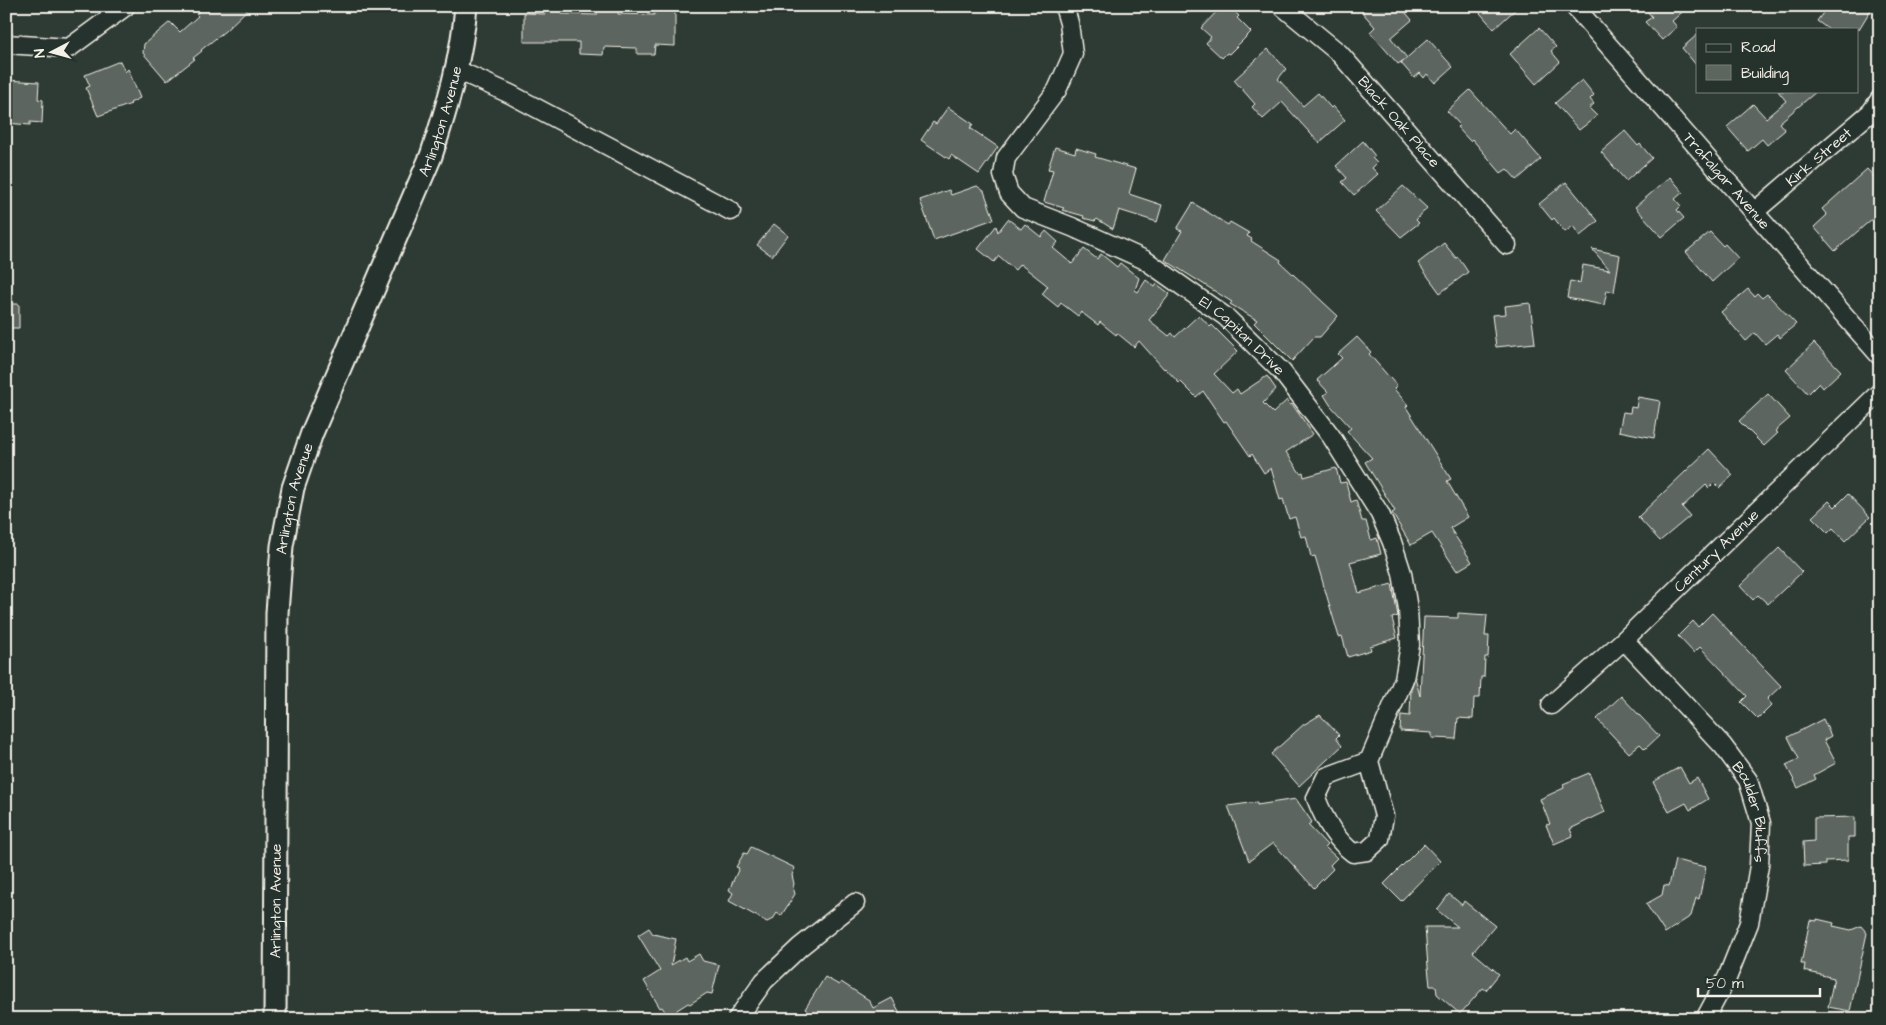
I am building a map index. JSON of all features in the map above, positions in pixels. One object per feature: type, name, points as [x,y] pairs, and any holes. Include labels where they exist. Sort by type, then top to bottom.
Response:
[{"type":"main road","name":"Arlington Avenue","points":[[275,1019],[277,613],[282,546],[289,508],[293,488],[312,432],[431,156],[441,127],[455,69],[466,6]]},
{"type":"street","points":[[6,44],[69,48],[126,6]]},
{"type":"street","name":"El Capitan Drive","points":[[1064,6],[1069,24],[1073,54],[1056,90],[1006,158],[1003,175],[1009,193],[1023,208],[1072,227],[1145,260],[1226,317],[1282,372],[1331,436],[1380,514],[1402,573],[1408,609],[1410,645],[1404,680],[1369,761]]},
{"type":"street","name":"Black Oak Place","points":[[1282,6],[1339,53],[1507,245]]},
{"type":"street","name":"Trafalgar Avenue","points":[[1574,6],[1880,356]]},
{"type":"street","points":[[455,69],[510,94],[731,211]]},
{"type":"street","name":"Kirk Street","points":[[1754,212],[1871,112],[1880,98]]},
{"type":"street","name":"Century Avenue","points":[[1551,705],[1624,640],[1880,392]]},
{"type":"street","name":"Boulder Bluffs","points":[[1624,640],[1723,746],[1748,780],[1761,823],[1759,866],[1749,923],[1727,978],[1705,1019]]},
{"type":"street","points":[[1369,761],[1384,816],[1380,839],[1367,851],[1353,853],[1343,845],[1334,832],[1322,813],[1316,798],[1326,777],[1369,761]]},
{"type":"street","points":[[737,1019],[764,981],[800,947],[855,904]]},
{"type":"building","points":[[205,6],[251,6],[225,31],[201,50],[193,58],[195,59],[167,81],[143,53],[144,44],[170,22],[180,32],[198,16],[196,14]]},
{"type":"building","points":[[545,6],[562,6],[562,14],[597,15],[598,6],[618,6],[618,14],[654,15],[654,6],[675,6],[675,46],[655,45],[654,54],[637,54],[637,48],[604,47],[603,55],[579,54],[579,42],[524,42],[524,13],[545,14]]},
{"type":"building","points":[[1222,6],[1229,6],[1239,16],[1237,18],[1251,32],[1229,54],[1227,53],[1222,58],[1206,43],[1211,37],[1201,28]]},
{"type":"building","points":[[1369,6],[1400,6],[1412,20],[1391,38],[1407,58],[1398,64],[1370,32],[1375,27],[1362,12]]},
{"type":"building","points":[[1474,6],[1519,6],[1494,29]]},
{"type":"building","points":[[1643,6],[1689,6],[1672,21],[1677,27],[1662,40],[1645,22],[1652,17]]},
{"type":"building","points":[[1828,6],[1873,6],[1859,29],[1827,28],[1817,21]]},
{"type":"building","points":[[1539,28],[1556,47],[1551,51],[1560,62],[1536,84],[1510,54]]},
{"type":"building","points":[[1696,36],[1696,65],[1682,48]]},
{"type":"building","points":[[1428,39],[1453,67],[1435,83],[1427,74],[1424,78],[1420,73],[1414,78],[1401,63]]},
{"type":"building","points":[[1268,49],[1286,69],[1278,79],[1303,106],[1318,93],[1345,120],[1319,143],[1282,102],[1263,119],[1252,107],[1255,104],[1234,80]]},
{"type":"building","points":[[120,61],[125,72],[128,69],[140,98],[131,104],[98,116],[86,88],[90,86],[85,75]]},
{"type":"building","points":[[6,80],[39,82],[38,99],[43,100],[42,123],[30,122],[30,125],[6,123]]},
{"type":"building","points":[[1582,80],[1594,95],[1590,99],[1594,104],[1589,108],[1597,116],[1579,130],[1555,103]]},
{"type":"building","points":[[1470,90],[1510,134],[1515,129],[1541,159],[1517,180],[1507,169],[1501,173],[1472,139],[1470,141],[1457,127],[1460,125],[1447,111]]},
{"type":"building","points":[[1779,92],[1816,92],[1779,123],[1785,130],[1767,145],[1762,139],[1748,151],[1727,127],[1753,104],[1766,118],[1786,101]]},
{"type":"building","points":[[948,107],[973,124],[970,128],[998,147],[979,174],[951,155],[949,159],[921,140],[933,122],[936,124]]},
{"type":"building","points":[[1625,131],[1652,158],[1626,181],[1601,152]]},
{"type":"building","points":[[1363,141],[1375,156],[1372,158],[1377,163],[1372,168],[1378,174],[1354,195],[1342,182],[1347,178],[1336,166]]},
{"type":"building","points":[[1055,147],[1075,153],[1076,148],[1096,154],[1095,157],[1136,169],[1129,194],[1162,205],[1157,222],[1119,210],[1113,229],[1097,219],[1095,221],[1083,218],[1084,216],[1062,210],[1064,208],[1044,202],[1053,170],[1048,169]]},
{"type":"building","points":[[1867,169],[1880,183],[1880,212],[1835,251],[1814,227],[1827,215],[1822,209]]},
{"type":"building","points":[[1670,177],[1683,192],[1675,199],[1681,206],[1677,210],[1684,218],[1662,237],[1635,207]]},
{"type":"building","points":[[1566,182],[1598,221],[1580,236],[1573,226],[1565,232],[1539,204]]},
{"type":"building","points":[[977,186],[984,191],[994,219],[934,240],[920,200],[949,190],[951,195]]},
{"type":"building","points":[[1403,186],[1427,208],[1416,220],[1419,223],[1401,237],[1376,211]]},
{"type":"building","points":[[1193,203],[1228,225],[1230,222],[1249,233],[1247,236],[1252,239],[1251,241],[1281,260],[1280,262],[1338,316],[1320,337],[1314,337],[1292,361],[1254,323],[1257,320],[1165,260],[1182,231],[1177,229]]},
{"type":"building","points":[[1008,219],[1021,229],[1025,224],[1041,237],[1046,231],[1058,242],[1053,248],[1072,264],[1084,249],[1097,259],[1101,254],[1117,267],[1120,263],[1139,278],[1135,290],[1138,292],[1146,280],[1155,287],[1157,284],[1170,294],[1149,320],[1169,336],[1172,333],[1175,337],[1199,315],[1210,327],[1212,325],[1238,351],[1214,374],[1232,393],[1237,389],[1240,394],[1267,376],[1276,389],[1263,403],[1273,413],[1287,400],[1290,405],[1292,404],[1313,434],[1286,452],[1300,473],[1303,472],[1304,477],[1336,468],[1340,483],[1346,482],[1351,502],[1356,500],[1362,521],[1366,521],[1371,540],[1377,538],[1381,554],[1350,562],[1359,593],[1392,584],[1398,616],[1392,618],[1397,638],[1370,646],[1371,650],[1348,657],[1342,636],[1339,637],[1315,556],[1311,557],[1306,536],[1301,537],[1295,517],[1289,519],[1283,499],[1280,500],[1271,468],[1264,473],[1252,454],[1250,456],[1203,391],[1196,397],[1164,369],[1139,341],[1134,347],[1117,333],[1116,335],[1100,322],[1098,325],[1081,312],[1078,316],[1061,303],[1058,307],[1042,294],[1048,286],[1020,264],[1015,270],[999,256],[994,262],[978,249],[996,226],[998,232]]},
{"type":"building","points":[[774,224],[788,235],[772,256],[757,245]]},
{"type":"building","points":[[1710,232],[1738,258],[1712,282],[1686,252]]},
{"type":"building","points":[[1444,243],[1456,258],[1458,257],[1468,272],[1440,293],[1418,263]]},
{"type":"building","points":[[1592,249],[1620,255],[1614,292],[1607,290],[1604,305],[1567,298],[1570,281],[1580,283],[1583,265],[1610,270]]},
{"type":"building","points":[[1748,289],[1754,296],[1757,293],[1762,298],[1767,294],[1796,324],[1780,338],[1777,334],[1765,344],[1755,333],[1746,341],[1721,312]]},
{"type":"building","points":[[1530,303],[1535,343],[1496,347],[1492,315],[1506,314],[1505,306]]},
{"type":"building","points":[[6,304],[19,304],[19,328],[6,328]]},
{"type":"building","points":[[1357,337],[1397,386],[1394,389],[1408,405],[1406,407],[1451,479],[1447,481],[1468,517],[1450,528],[1472,562],[1457,571],[1432,533],[1411,545],[1392,513],[1395,511],[1365,462],[1372,458],[1347,431],[1351,428],[1331,406],[1324,395],[1328,392],[1317,380],[1342,358],[1338,354]]},
{"type":"building","points":[[1814,343],[1841,371],[1823,388],[1819,383],[1808,394],[1786,370]]},
{"type":"building","points":[[1768,394],[1790,418],[1775,431],[1778,433],[1764,446],[1739,421]]},
{"type":"building","points":[[1638,397],[1660,401],[1654,438],[1619,431],[1623,412],[1630,413],[1631,407],[1636,408]]},
{"type":"building","points":[[1709,449],[1733,475],[1719,488],[1714,483],[1709,488],[1706,485],[1682,507],[1690,516],[1660,541],[1638,517]]},
{"type":"building","points":[[1848,494],[1870,517],[1845,541],[1833,528],[1828,533],[1812,517],[1829,501],[1835,507]]},
{"type":"building","points":[[1779,548],[1802,572],[1768,604],[1758,595],[1753,600],[1740,586]]},
{"type":"building","points":[[1458,613],[1487,615],[1485,636],[1489,636],[1488,657],[1485,657],[1484,677],[1481,677],[1480,698],[1474,698],[1473,719],[1458,718],[1456,739],[1432,738],[1432,733],[1400,731],[1401,715],[1410,716],[1411,689],[1415,677],[1420,696],[1424,617],[1458,618]]},
{"type":"building","points":[[1712,613],[1781,686],[1767,699],[1772,705],[1758,719],[1741,702],[1747,696],[1700,647],[1694,653],[1678,636],[1693,621],[1698,627]]},
{"type":"building","points":[[1621,696],[1659,736],[1645,749],[1640,744],[1629,753],[1597,719]]},
{"type":"building","points":[[1320,715],[1339,735],[1336,738],[1342,746],[1299,786],[1271,754],[1303,725]]},
{"type":"building","points":[[1823,719],[1831,736],[1824,740],[1836,763],[1814,775],[1816,779],[1798,788],[1786,765],[1799,759],[1788,737]]},
{"type":"building","points":[[1680,767],[1689,783],[1697,778],[1708,799],[1690,810],[1686,803],[1669,812],[1653,782]]},
{"type":"building","points":[[1589,773],[1605,812],[1570,829],[1573,836],[1554,844],[1546,825],[1550,824],[1540,799],[1564,788],[1563,784]]},
{"type":"building","points":[[1296,799],[1312,822],[1308,825],[1327,845],[1325,847],[1337,858],[1330,865],[1333,869],[1314,888],[1273,843],[1249,861],[1228,806],[1257,802],[1257,805]]},
{"type":"building","points":[[1855,817],[1855,837],[1848,837],[1848,860],[1825,861],[1825,865],[1804,866],[1803,842],[1814,841],[1814,818]]},
{"type":"building","points":[[1424,844],[1440,861],[1401,901],[1384,884]]},
{"type":"building","points":[[751,847],[795,868],[792,875],[795,894],[781,916],[777,913],[773,919],[767,922],[729,901],[733,893],[729,890],[739,868],[736,867],[744,853],[747,854]]},
{"type":"building","points":[[1675,860],[1706,867],[1699,899],[1696,898],[1691,916],[1665,933],[1646,904],[1662,895],[1664,885],[1669,886]]},
{"type":"building","points":[[1449,894],[1462,905],[1464,901],[1495,926],[1473,952],[1499,974],[1486,990],[1483,988],[1460,1014],[1437,994],[1436,986],[1430,986],[1428,967],[1425,927],[1458,927],[1437,910]]},
{"type":"building","points":[[1817,919],[1834,923],[1833,926],[1851,930],[1861,926],[1867,933],[1850,1011],[1828,1007],[1834,978],[1804,971],[1805,964],[1801,964],[1810,920],[1817,921]]},
{"type":"building","points":[[649,928],[653,934],[676,939],[671,965],[685,957],[687,961],[699,954],[703,961],[719,965],[712,994],[707,993],[690,1004],[688,1003],[677,1010],[676,1016],[666,1013],[662,1007],[660,1008],[644,981],[660,971],[638,935]]},
{"type":"building","points":[[825,977],[839,985],[841,982],[869,1000],[873,1008],[892,998],[901,1015],[894,1019],[817,1019],[805,1009]]}]
